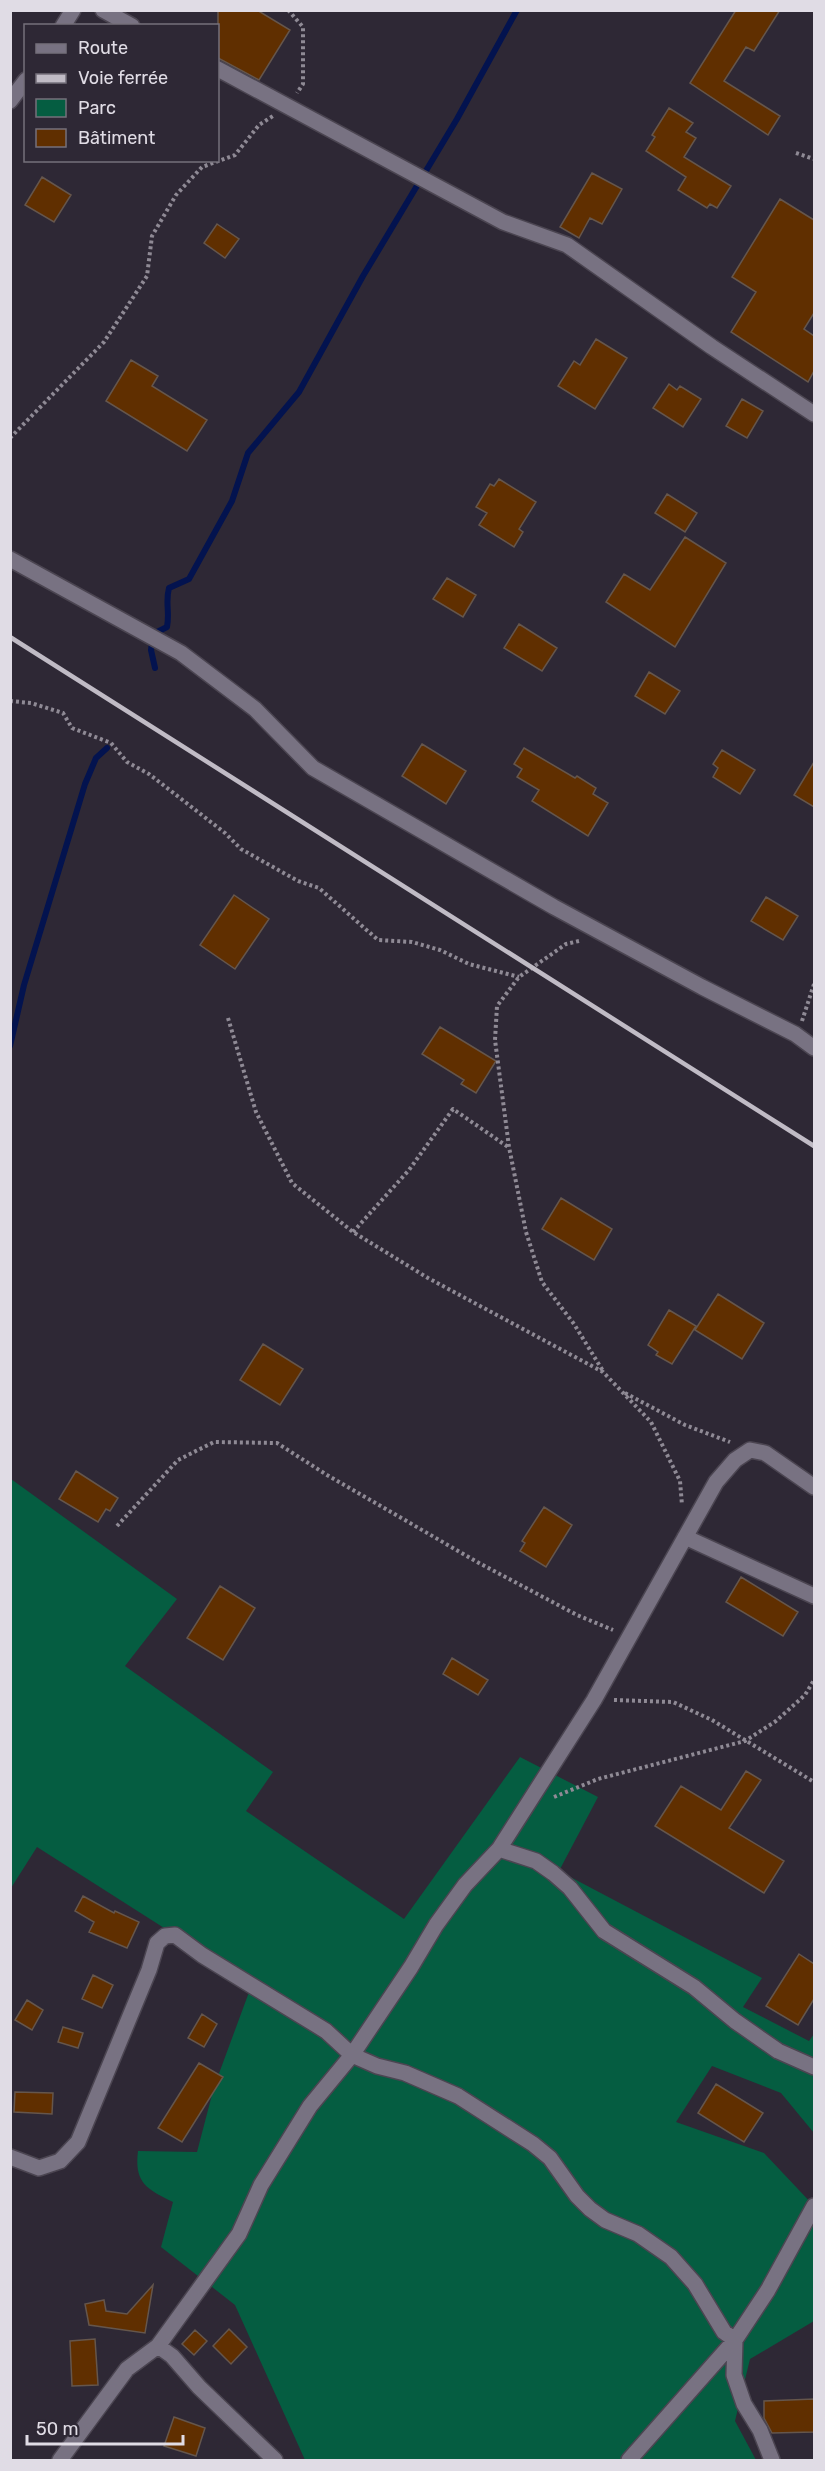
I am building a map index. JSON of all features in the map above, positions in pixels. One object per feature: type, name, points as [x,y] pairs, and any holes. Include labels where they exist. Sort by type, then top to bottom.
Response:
[{"type":"street","points":[[64,24],[73,10]]},
{"type":"street","points":[[103,10],[128,24]]},
{"type":"street","points":[[219,70],[503,222],[567,245],[712,347],[814,414]]},
{"type":"street","points":[[10,101],[24,83]]},
{"type":"street","points":[[10,559],[181,653],[255,709],[313,768],[605,934],[795,1034],[814,1048]]},
{"type":"street","points":[[60,2460],[127,2369],[158,2346],[239,2234],[261,2185],[310,2106],[352,2055],[411,1967],[435,1925],[465,1885],[499,1849],[594,1700],[716,1482],[735,1460],[750,1450],[765,1453],[814,1488]]},
{"type":"street","points":[[685,1537],[814,1596]]},
{"type":"street","points":[[499,1849],[536,1861],[570,1888],[604,1931],[694,1987],[735,2021],[778,2051],[814,2067]]},
{"type":"street","points":[[10,2157],[39,2168],[60,2161],[78,2142],[149,1970],[157,1943],[165,1936],[175,1935],[202,1955],[326,2031],[352,2055],[377,2066],[405,2073],[458,2096],[533,2144],[550,2158],[577,2196],[590,2209],[605,2220],[638,2235],[671,2257],[695,2284],[724,2332],[735,2340]]},
{"type":"street","points":[[629,2460],[735,2340],[768,2290],[814,2206]]},
{"type":"street","points":[[735,2340],[734,2375],[744,2404],[760,2430],[772,2460]]},
{"type":"street","points":[[158,2346],[172,2356],[199,2387],[275,2460]]},
{"type":"path","points":[[219,161],[235,155],[259,125],[289,106],[303,84],[303,27],[288,10]]},
{"type":"path","points":[[796,153],[814,159]]},
{"type":"path","points":[[10,438],[104,342],[147,276],[152,236],[176,195],[202,167],[216,162]]},
{"type":"path","points":[[10,701],[31,703],[63,713],[72,728],[111,743],[127,762],[149,774],[225,833],[241,849],[298,881],[319,888],[378,940],[412,942],[440,950],[469,964],[519,977]]},
{"type":"path","points":[[605,934],[566,944],[519,977],[497,1006],[495,1040],[509,1147],[526,1232],[542,1282],[574,1324],[603,1372],[651,1422],[680,1481],[685,1537]]},
{"type":"path","points":[[795,1034],[814,984]]},
{"type":"path","points":[[228,1018],[256,1112],[292,1183],[353,1232],[428,1278],[603,1372]]},
{"type":"path","points":[[353,1232],[409,1170],[453,1109],[509,1147]]},
{"type":"path","points":[[622,1392],[685,1425],[750,1450]]},
{"type":"path","points":[[117,1526],[178,1460],[214,1442],[278,1443],[327,1475],[479,1563],[577,1615],[628,1637]]},
{"type":"path","points":[[525,1807],[598,1779],[745,1741],[776,1721],[806,1695],[814,1680]]},
{"type":"path","points":[[594,1700],[673,1702],[712,1720],[814,1782]]},
{"type":"green space","points":[[11,1479],[177,1599],[125,1666],[273,1772],[246,1811],[404,1919],[520,1757],[598,1797],[559,1871],[762,1978],[743,2007],[809,2041],[814,2034],[814,2133],[781,2093],[712,2066],[676,2122],[764,2153],[814,2206],[814,2321],[750,2359],[735,2421],[756,2460],[305,2460],[235,2305],[161,2247],[173,2202],[149,2189],[140,2178],[138,2171],[138,2151],[197,2152],[214,2087],[252,1984],[37,1847],[11,1888]]},
{"type":"building","points":[[218,10],[257,10],[290,30],[259,80],[219,59]]},
{"type":"building","points":[[736,10],[780,10],[754,51],[746,47],[724,81],[780,116],[768,135],[690,83]]},
{"type":"building","points":[[669,108],[693,123],[686,132],[696,138],[684,157],[731,186],[717,208],[710,204],[707,208],[678,190],[686,177],[646,151],[655,137],[652,135]]},
{"type":"building","points":[[592,173],[622,189],[602,224],[590,218],[579,238],[560,227]]},
{"type":"building","points":[[42,177],[71,195],[54,222],[25,205]]},
{"type":"building","points":[[780,199],[814,220],[814,313],[804,329],[814,336],[814,371],[808,382],[731,332],[756,292],[732,277]]},
{"type":"building","points":[[217,224],[239,239],[225,258],[204,243]]},
{"type":"building","points":[[596,339],[627,358],[595,409],[558,386],[574,361],[580,365]]},
{"type":"building","points":[[131,360],[158,376],[152,386],[207,420],[187,451],[106,401]]},
{"type":"building","points":[[669,384],[677,390],[680,386],[701,399],[683,427],[653,408]]},
{"type":"building","points":[[742,399],[763,411],[747,438],[726,426]]},
{"type":"building","points":[[499,479],[536,502],[519,529],[523,532],[514,547],[479,525],[487,513],[476,507],[490,484],[494,486]]},
{"type":"building","points":[[667,494],[697,513],[685,532],[655,513]]},
{"type":"building","points":[[685,537],[726,563],[675,647],[606,602],[624,574],[650,590]]},
{"type":"building","points":[[447,578],[476,595],[463,617],[433,599]]},
{"type":"building","points":[[519,624],[557,648],[542,671],[504,648]]},
{"type":"building","points":[[649,672],[680,691],[665,714],[635,696]]},
{"type":"building","points":[[422,744],[466,771],[446,804],[402,776]]},
{"type":"building","points":[[524,748],[596,788],[593,794],[608,803],[588,836],[532,801],[539,790],[517,777],[522,769],[514,764]]},
{"type":"building","points":[[722,750],[755,770],[740,794],[713,777],[718,768],[713,764]]},
{"type":"building","points":[[814,762],[814,807],[794,795]]},
{"type":"building","points":[[234,895],[269,919],[235,969],[200,945]]},
{"type":"building","points":[[766,897],[798,916],[783,940],[751,921]]},
{"type":"building","points":[[440,1027],[496,1061],[476,1093],[461,1084],[464,1080],[422,1054]]},
{"type":"building","points":[[561,1198],[612,1229],[594,1260],[542,1229]]},
{"type":"building","points":[[718,1294],[764,1323],[742,1359],[695,1330]]},
{"type":"building","points":[[669,1310],[696,1326],[672,1364],[656,1355],[658,1352],[648,1345]]},
{"type":"building","points":[[263,1344],[303,1369],[280,1405],[240,1380]]},
{"type":"building","points":[[76,1471],[118,1498],[110,1511],[106,1509],[98,1522],[59,1499]]},
{"type":"building","points":[[544,1507],[572,1525],[546,1567],[520,1551],[525,1543],[522,1541]]},
{"type":"building","points":[[741,1577],[798,1612],[783,1636],[726,1602]]},
{"type":"building","points":[[220,1586],[255,1608],[223,1660],[187,1638]]},
{"type":"building","points":[[452,1658],[488,1680],[478,1695],[443,1674]]},
{"type":"building","points":[[746,1771],[761,1780],[729,1828],[784,1861],[764,1893],[655,1826],[681,1786],[721,1810]]},
{"type":"building","points":[[83,1896],[114,1913],[115,1911],[139,1922],[127,1948],[89,1932],[94,1922],[75,1911]]},
{"type":"building","points":[[799,1954],[814,1964],[814,1999],[798,2025],[766,2006]]},
{"type":"building","points":[[93,1975],[113,1985],[102,2008],[82,1999]]},
{"type":"building","points":[[27,2000],[43,2010],[32,2030],[15,2020]]},
{"type":"building","points":[[202,2014],[217,2024],[204,2047],[188,2038]]},
{"type":"building","points":[[63,2027],[83,2033],[78,2048],[58,2042]]},
{"type":"building","points":[[199,2063],[223,2077],[182,2142],[158,2128]]},
{"type":"building","points":[[716,2084],[763,2113],[744,2142],[698,2113]]},
{"type":"building","points":[[15,2092],[53,2093],[52,2114],[14,2112]]},
{"type":"building","points":[[153,2285],[145,2333],[89,2325],[85,2304],[104,2300],[106,2311],[127,2314]]},
{"type":"building","points":[[229,2329],[247,2347],[231,2364],[213,2346]]},
{"type":"building","points":[[195,2330],[207,2341],[194,2355],[182,2344]]},
{"type":"building","points":[[95,2339],[98,2385],[72,2386],[70,2341]]},
{"type":"building","points":[[814,2399],[814,2432],[772,2433],[764,2418],[764,2401]]},
{"type":"building","points":[[174,2417],[205,2428],[196,2456],[164,2446]]},
{"type":"waterway","points":[[155,668],[151,650],[153,634],[167,627],[169,588],[189,579],[232,501],[248,453],[299,392],[363,276],[457,119],[517,10]]},
{"type":"waterway","points":[[10,1046],[24,985],[85,784],[96,758],[107,748]]},
{"type":"railway","points":[[10,637],[814,1146]]}]
